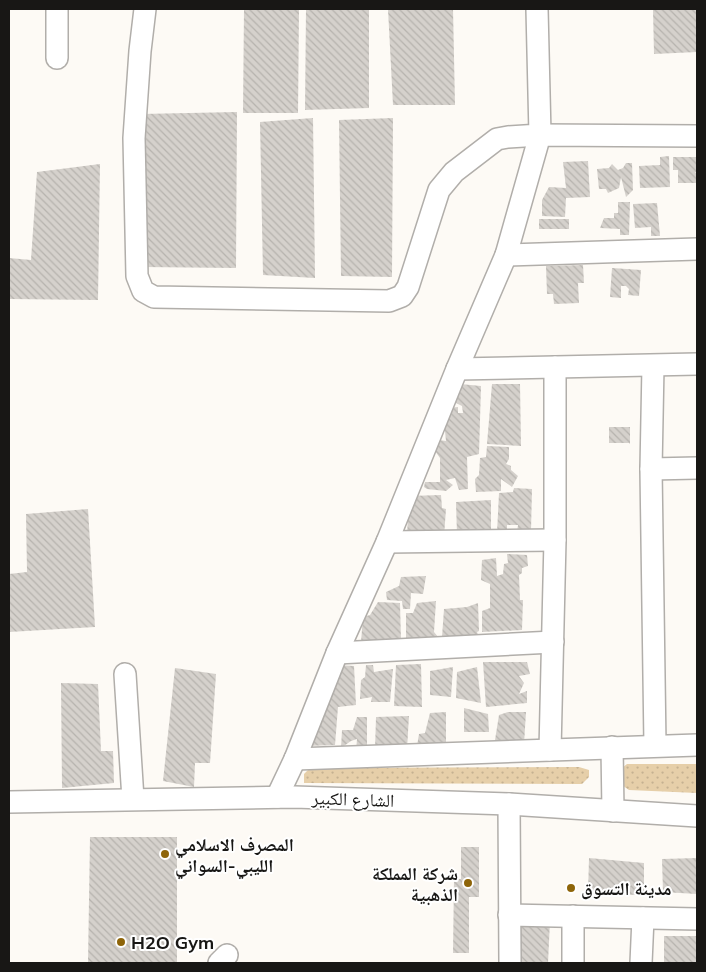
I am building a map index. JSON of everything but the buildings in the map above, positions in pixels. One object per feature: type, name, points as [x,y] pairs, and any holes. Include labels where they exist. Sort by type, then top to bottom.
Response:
[{"type":"street","points":[[57,9],[57,58]]},
{"type":"street","points":[[145,9],[134,138],[135,250],[137,276],[140,284],[143,291],[154,297],[390,301],[402,296],[408,287],[439,190],[454,172],[497,139],[508,136],[540,135],[697,136]]},
{"type":"street","points":[[277,797],[295,759],[337,653],[386,542],[456,369],[506,255],[540,135],[537,9]]},
{"type":"street","points":[[506,255],[697,249]]},
{"type":"street","points":[[456,369],[697,364]]},
{"type":"street","points":[[652,366],[651,469],[656,746]]},
{"type":"street","points":[[550,750],[555,540],[555,367]]},
{"type":"street","points":[[651,469],[697,468]]},
{"type":"street","points":[[386,542],[555,540]]},
{"type":"street","points":[[337,653],[553,642]]},
{"type":"street","points":[[125,674],[133,799]]},
{"type":"street","points":[[295,759],[697,745]]},
{"type":"street","points":[[612,747],[613,811]]},
{"type":"street","name":"الشارع الكبير","points":[[9,802],[277,797],[509,804],[697,816]]},
{"type":"street","points":[[509,804],[510,963]]},
{"type":"street","points":[[509,915],[697,919]]},
{"type":"street","points":[[573,916],[573,963]]},
{"type":"street","points":[[641,963],[643,918]]},
{"type":"shaded area","points":[[627,764],[697,764],[697,793],[629,790],[619,783],[617,772]]},
{"type":"shaded area","points":[[579,767],[589,770],[589,777],[582,784],[304,783],[304,774],[310,768]]},
{"type":"place","name":"المصرف الاسلامي الليبي-السواني","points":[[165,854]]},
{"type":"place","name":"شركة المملكة الذهبية","points":[[468,883]]},
{"type":"place","name":"مدينة التسوق","points":[[571,888]]},
{"type":"place","name":"H2O Gym","points":[[121,942]]}]
